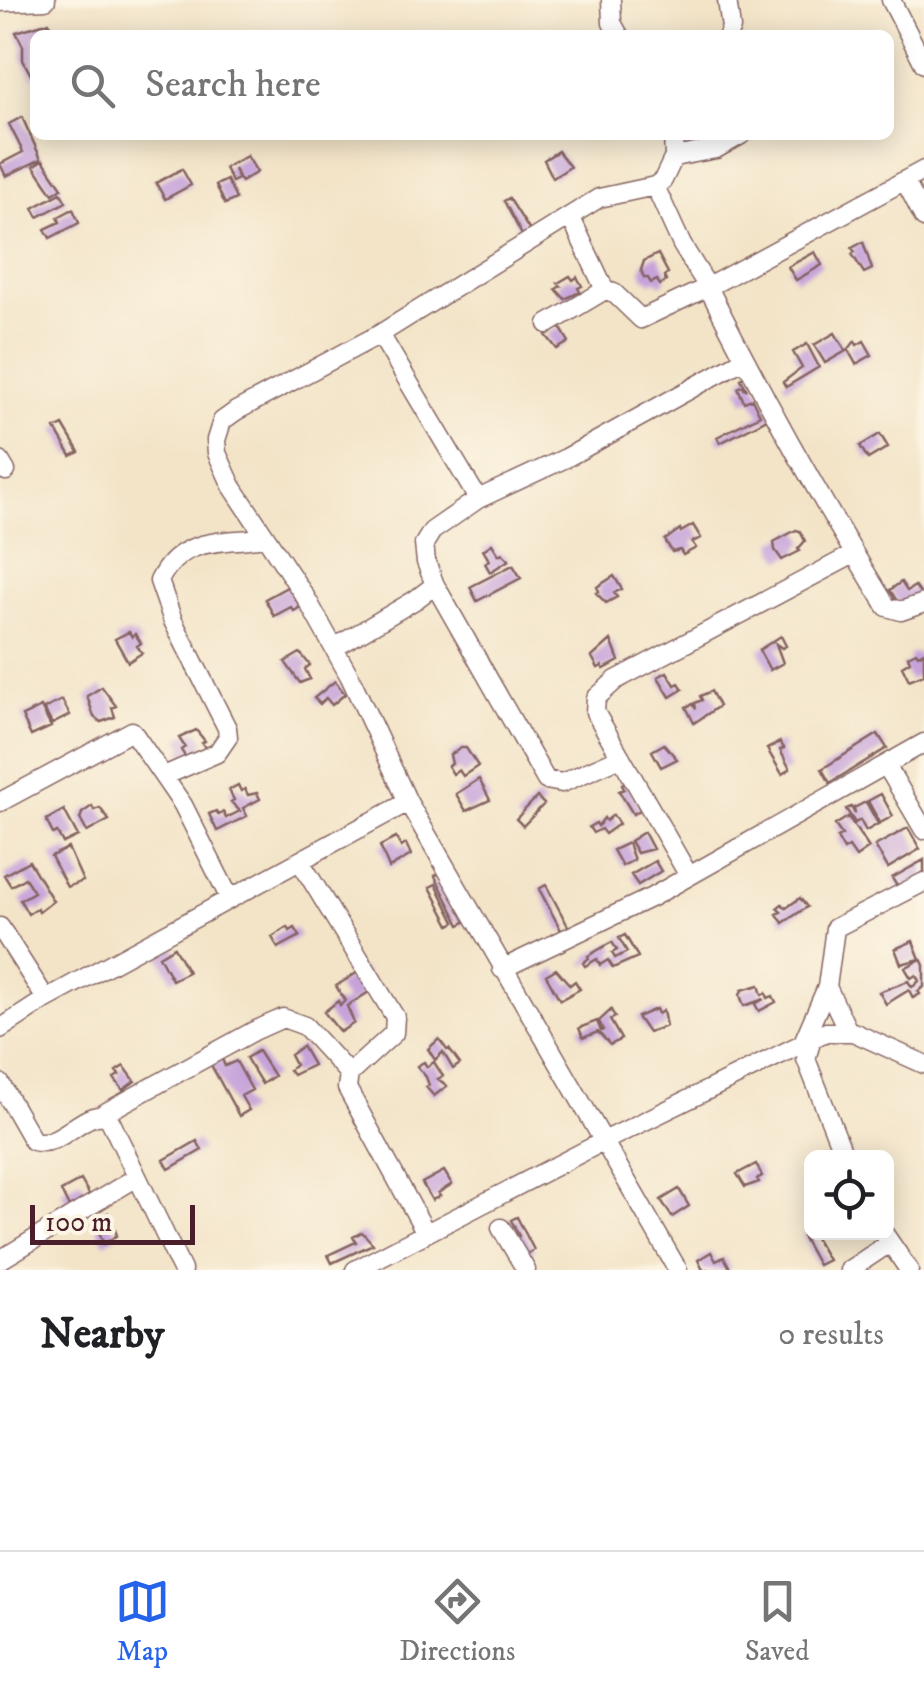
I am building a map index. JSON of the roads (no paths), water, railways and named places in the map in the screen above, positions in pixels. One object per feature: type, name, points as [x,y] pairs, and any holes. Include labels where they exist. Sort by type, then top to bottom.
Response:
[{"type":"street","points":[[0,2],[46,0]]},
{"type":"street","points":[[611,0],[616,30]]},
{"type":"street","points":[[727,0],[730,30]]},
{"type":"street","points":[[890,0],[924,64]]},
{"type":"street","points":[[894,43],[908,34]]},
{"type":"street","points":[[672,140],[674,157],[663,180],[654,186],[599,198],[380,334],[222,421],[216,440],[217,453],[232,486],[334,648],[408,802],[678,1270]]},
{"type":"street","points":[[674,157],[716,149],[732,140]]},
{"type":"street","points":[[570,216],[605,290],[614,293],[640,320],[924,170]]},
{"type":"street","points":[[904,180],[924,218]]},
{"type":"street","points":[[654,186],[743,360],[887,608],[902,611],[924,603]]},
{"type":"street","points":[[548,324],[605,290]]},
{"type":"street","points":[[380,334],[478,499]]},
{"type":"street","points":[[621,757],[562,783],[546,780],[434,585],[426,562],[426,536],[478,499],[566,458],[743,360]]},
{"type":"street","points":[[164,776],[217,752],[228,737],[227,728],[172,621],[159,582],[182,556],[200,546],[220,539],[265,537]]},
{"type":"street","points":[[689,876],[621,757],[594,705],[596,698],[616,680],[854,554]]},
{"type":"street","points":[[334,648],[434,585]]},
{"type":"street","points":[[0,802],[132,731],[183,805],[230,899]]},
{"type":"street","points":[[502,969],[598,926],[924,743]]},
{"type":"street","points":[[886,765],[924,830]]},
{"type":"street","points":[[0,1029],[46,999],[408,802]]},
{"type":"street","points":[[300,860],[395,1016],[394,1033],[349,1074],[346,1088],[426,1233]]},
{"type":"street","points":[[842,1150],[806,1059],[808,1040],[827,987],[835,928],[924,882]]},
{"type":"street","points":[[0,926],[46,999]]},
{"type":"street","points":[[827,987],[848,1032]]},
{"type":"street","points":[[0,1083],[33,1142],[50,1142],[254,1030],[283,1018],[305,1026],[349,1074]]},
{"type":"street","points":[[356,1270],[604,1141],[826,1032],[848,1032],[924,1064]]},
{"type":"street","points":[[102,1114],[108,1116],[182,1270]]},
{"type":"street","points":[[0,1260],[137,1176]]},
{"type":"street","points":[[501,1228],[526,1270]]},
{"type":"street","points":[[849,1270],[884,1240]]},
{"type":"street","points":[[887,1240],[909,1270]]}]
